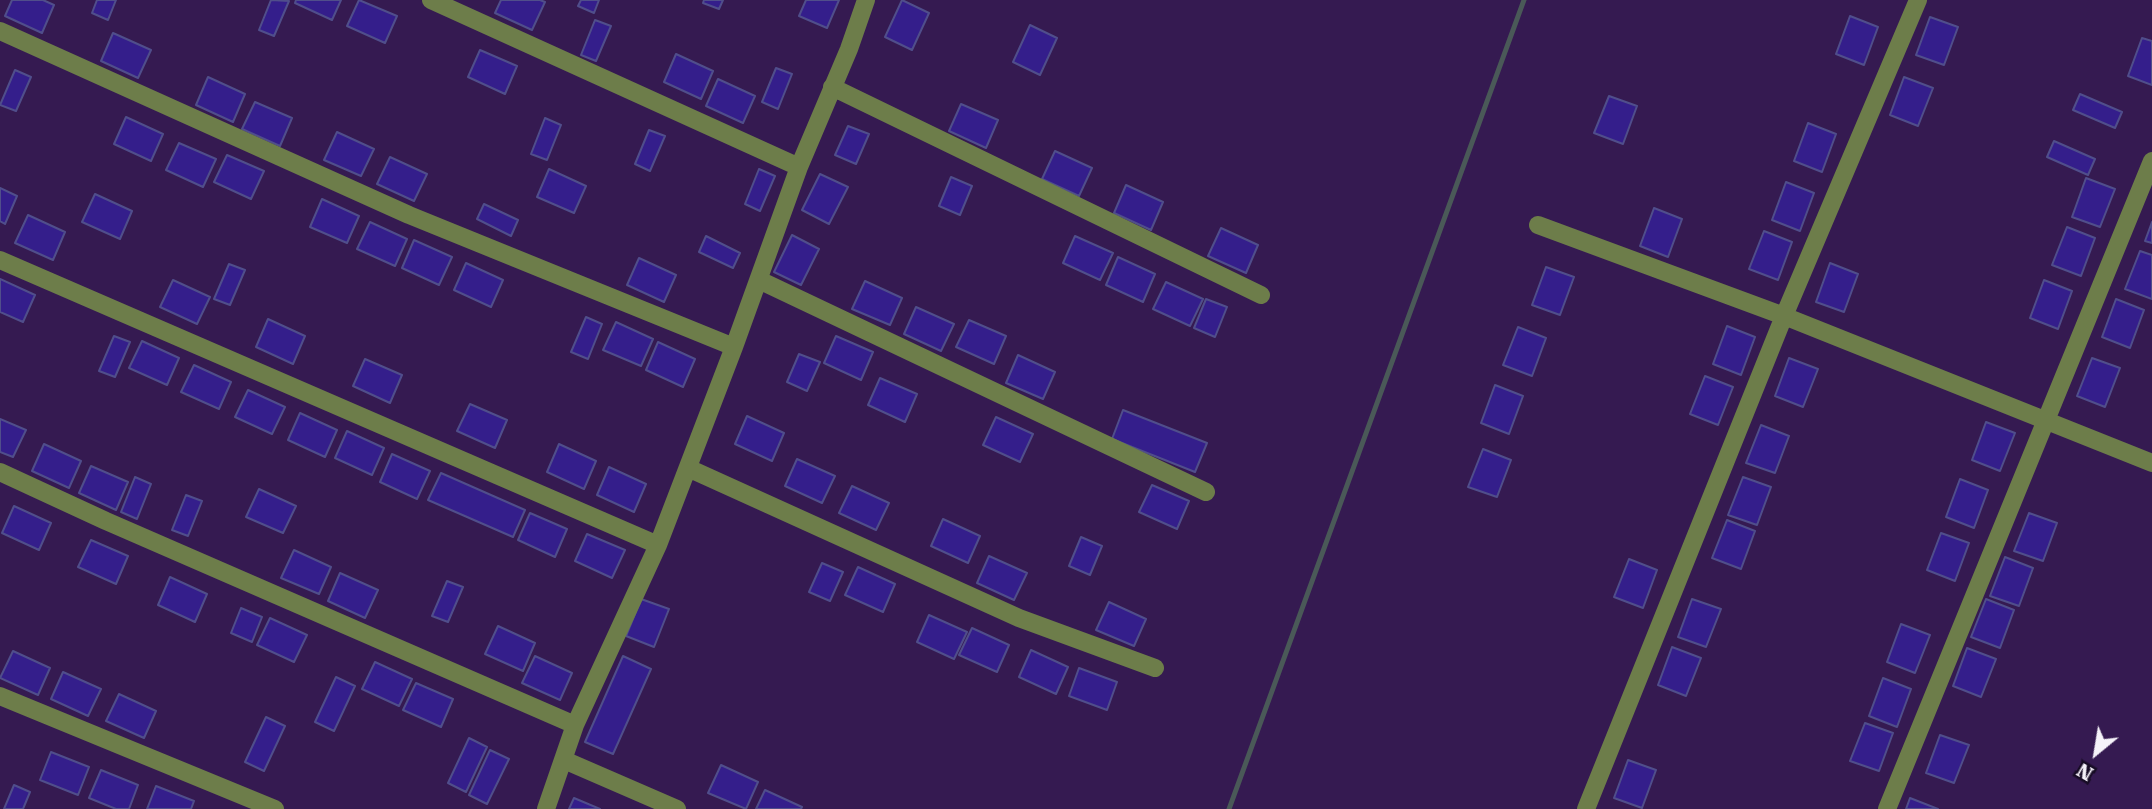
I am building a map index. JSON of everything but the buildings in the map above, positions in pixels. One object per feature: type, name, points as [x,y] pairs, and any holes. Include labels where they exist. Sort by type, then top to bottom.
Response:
[{"type":"street","points":[[431,0],[799,167]]},
{"type":"street","points":[[546,809],[575,725],[658,545],[799,167],[866,0]]},
{"type":"street","points":[[1586,809],[1784,316],[1918,0]]},
{"type":"street","points":[[0,31],[410,215],[734,347]]},
{"type":"street","points":[[832,87],[1261,295]]},
{"type":"street","points":[[1887,809],[2152,161]]},
{"type":"street","points":[[1538,225],[1784,316],[2152,463]]},
{"type":"street","points":[[0,260],[658,545]]},
{"type":"street","points":[[759,279],[1206,492]]},
{"type":"street","points":[[688,468],[1019,618],[1155,668]]},
{"type":"street","points":[[0,471],[119,527],[575,725]]},
{"type":"street","points":[[0,696],[275,809]]},
{"type":"street","points":[[564,760],[677,809]]},
{"type":"waterway","points":[[1229,809],[1524,0]]}]
